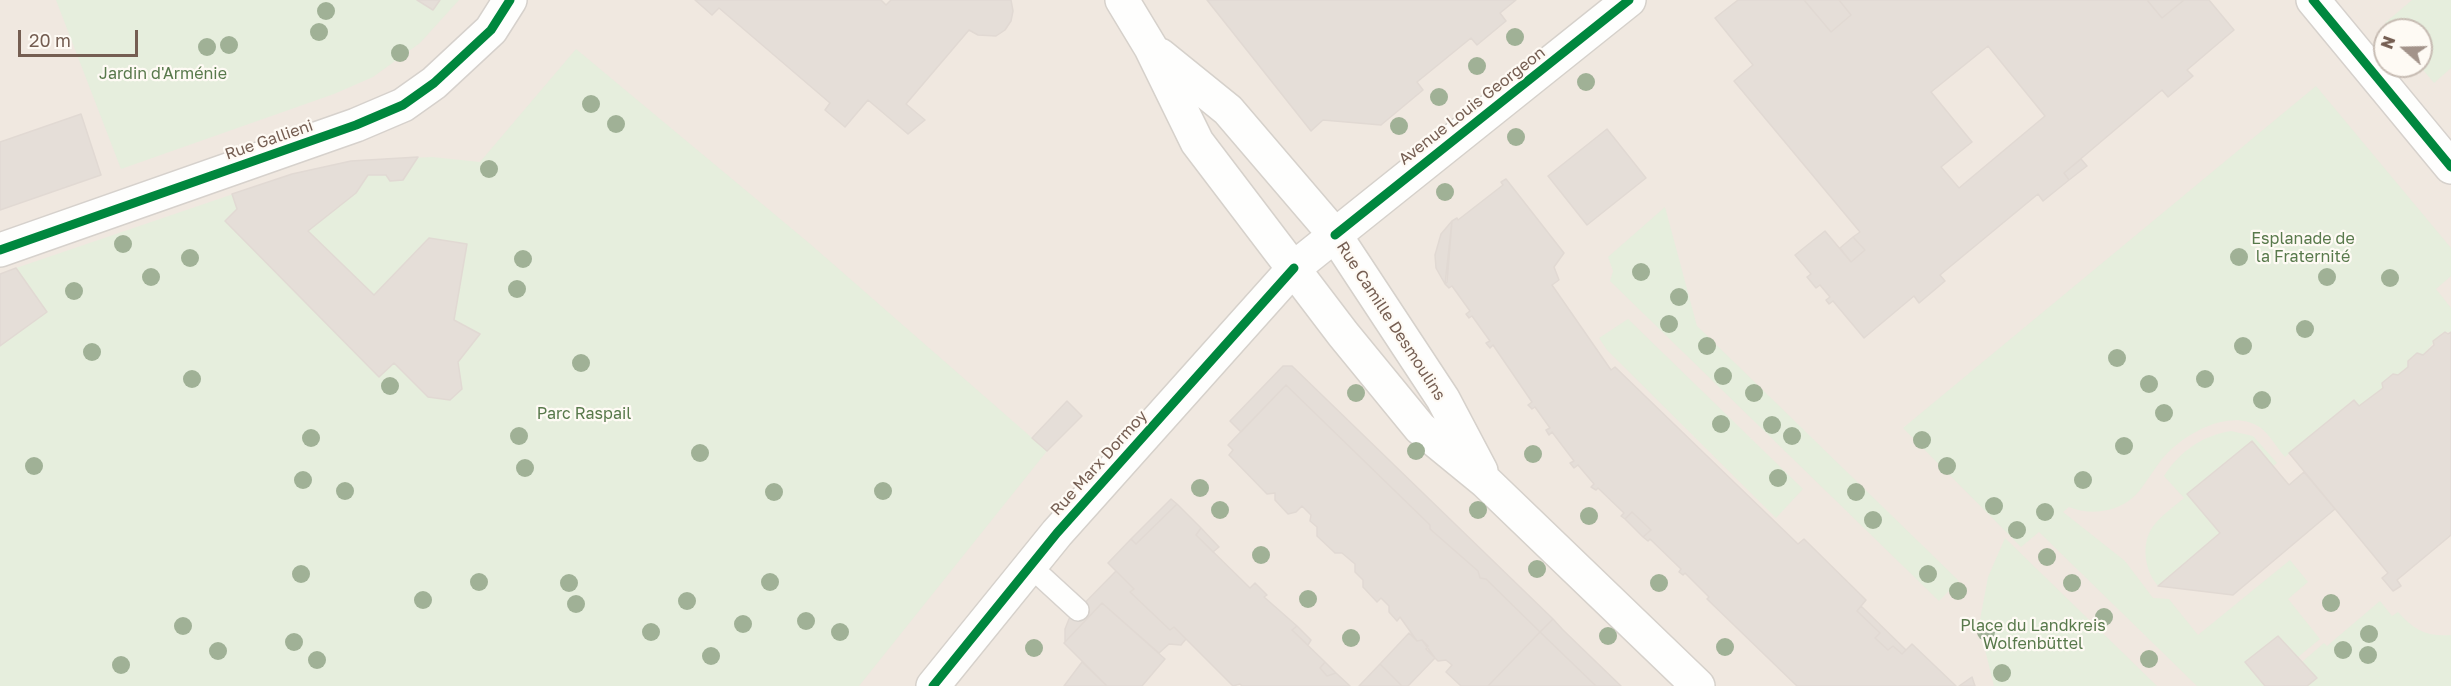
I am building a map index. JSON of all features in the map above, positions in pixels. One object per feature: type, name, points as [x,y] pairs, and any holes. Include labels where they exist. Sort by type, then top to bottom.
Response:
[{"type":"main road","name":"Rue Gallieni","points":[[0,250],[356,125],[404,105],[451,69],[491,30],[510,0]]},
{"type":"main road","name":"Rue Camille Desmoulins","points":[[1122,0],[1151,48],[1197,142],[1343,334],[1420,428],[1486,482],[1698,686]]},
{"type":"main road","points":[[2313,0],[2451,167]]},
{"type":"main road","name":"Avenue Louis Georgeon","points":[[1294,268],[1620,3]]},
{"type":"main road","name":"Rue Camille Desmoulins","points":[[1151,48],[1228,110],[1335,235],[1443,399],[1486,482]]},
{"type":"main road","name":"Rue Marx Dormoy","points":[[933,686],[1057,533],[1294,268]]},
{"type":"lane","points":[[1030,566],[1078,610]]},
{"type":"shaded area","points":[[0,0],[2451,0],[2451,686],[0,686]]},
{"type":"green space","name":"Jardin d'Arménie","points":[[56,0],[459,0],[420,43],[373,77],[334,94],[121,169]]},
{"type":"green space","points":[[2412,0],[2451,0],[2451,68],[2434,83],[2430,78],[2433,78],[2433,18],[2391,18]]},
{"type":"green space","name":"Parc Raspail","points":[[576,49],[809,243],[1047,451],[859,686],[0,686],[0,346],[47,312],[16,268],[292,174],[351,161],[432,157],[480,162]]},
{"type":"green space","name":"Esplanade de la Fraternité","points":[[2316,86],[2451,248],[2451,276],[2436,289],[2451,308],[2451,332],[2442,333],[2423,355],[2417,353],[2408,361],[2408,367],[2398,375],[2393,374],[2382,383],[2383,388],[2359,406],[2353,400],[2285,457],[2261,428],[2249,422],[2235,420],[2221,422],[2194,433],[2171,450],[2140,490],[2126,503],[2098,512],[2069,507],[2063,512],[2125,561],[2153,598],[2169,599],[2198,635],[2290,560],[2308,582],[2288,599],[2320,639],[2298,657],[2278,636],[2245,662],[2265,686],[2197,686],[2039,532],[2021,547],[1903,428]]},
{"type":"green space","points":[[1665,207],[1697,326],[1959,581],[1939,601],[1610,281],[1613,271],[1608,257]]},
{"type":"green space","points":[[1628,319],[1803,489],[1776,518],[1607,350],[1599,338]]},
{"type":"green space","points":[[2231,431],[2253,436],[2277,463],[2273,466],[2252,441],[2188,494],[2220,533],[2158,586],[2147,564],[2147,539],[2158,520],[2184,498],[2164,476],[2177,459],[2193,446],[2220,433]]},
{"type":"green space","name":"Place du Landkreis Wolfenbüttel","points":[[2005,538],[2157,686],[1994,686],[1979,625],[1988,577]]},
{"type":"green space","points":[[2380,601],[2392,616],[2398,612],[2415,628],[2435,635],[2451,635],[2451,686],[2307,686],[2316,678],[2302,662],[2324,643],[2327,646]]},
{"type":"building","points":[[417,0],[440,0],[433,10]]},
{"type":"building","points":[[695,0],[881,0],[886,5],[891,0],[1011,0],[1013,11],[1011,21],[1005,30],[996,36],[978,35],[969,30],[906,104],[925,120],[908,134],[868,100],[845,127],[825,110],[830,103],[719,8],[712,15]]},
{"type":"building","points":[[1207,0],[1516,0],[1500,13],[1506,21],[1477,45],[1471,38],[1417,82],[1423,90],[1381,125],[1323,120],[1311,131]]},
{"type":"building","points":[[1738,0],[1804,0],[1831,32],[1851,15],[1839,0],[2147,0],[2162,18],[2184,0],[2209,0],[2234,30],[2187,70],[2193,76],[2168,97],[2162,90],[2064,173],[2069,180],[2043,201],[2038,194],[1940,275],[1945,281],[1919,303],[1914,296],[1864,338],[1833,301],[1829,304],[1826,300],[1830,297],[1820,285],[1816,288],[1807,277],[1811,274],[1795,255],[1825,231],[1851,262],[1865,250],[1853,237],[1860,232],[1734,81],[1753,65],[1715,18]],"holes":[[[1988,46],[2045,116],[1959,188],[1941,167],[1972,142],[1931,92]]]},
{"type":"building","points":[[1804,0],[1839,0],[1851,15],[1831,32]]},
{"type":"building","points":[[2147,0],[2184,0],[2162,18]]},
{"type":"building","points":[[81,114],[101,175],[0,210],[0,142]]},
{"type":"building","points":[[1607,129],[1646,178],[1587,225],[1548,176]]},
{"type":"building","points":[[418,157],[403,180],[390,181],[386,175],[368,175],[356,193],[308,231],[374,295],[429,238],[467,244],[454,320],[480,334],[458,362],[462,389],[450,400],[428,397],[394,363],[379,377],[225,221],[237,209],[232,194],[292,174],[351,161]]},
{"type":"building","points":[[2081,159],[2087,166],[2069,180],[2064,173]]},
{"type":"building","points":[[1506,179],[1564,253],[1554,267],[1559,280],[1552,285],[1611,370],[1615,367],[1798,544],[1804,539],[1866,600],[1857,611],[1880,633],[1875,638],[1888,650],[1893,646],[1902,654],[1912,644],[1956,686],[1797,686],[1707,599],[1709,597],[1685,573],[1683,575],[1679,572],[1681,569],[1650,539],[1648,541],[1643,537],[1651,530],[1632,512],[1625,519],[1621,516],[1624,513],[1598,488],[1596,490],[1591,487],[1594,484],[1578,465],[1574,468],[1570,463],[1574,461],[1552,432],[1549,435],[1546,430],[1550,428],[1535,407],[1532,409],[1528,405],[1532,402],[1493,345],[1490,348],[1486,343],[1490,341],[1472,316],[1469,318],[1466,314],[1470,311],[1452,286],[1449,288],[1445,284],[1452,221],[1457,218],[1458,220],[1503,185],[1501,182]]},
{"type":"building","points":[[1452,221],[1445,284],[1436,268],[1435,255],[1441,234]]},
{"type":"building","points":[[1853,237],[1865,250],[1851,262],[1840,248]]},
{"type":"building","points":[[16,268],[47,312],[0,346],[0,274]]},
{"type":"building","points":[[2445,332],[2448,334],[2451,332],[2451,535],[2397,580],[2401,586],[2393,591],[2382,578],[2388,573],[2289,453],[2354,400],[2359,406],[2383,388],[2382,383],[2393,374],[2398,375],[2408,367],[2408,361],[2417,353],[2423,355],[2434,345],[2433,341]]},
{"type":"building","points":[[1283,366],[1292,366],[1553,619],[1540,632],[1486,579],[1480,578],[1478,571],[1430,529],[1430,525],[1286,385],[1241,432],[1230,421]]},
{"type":"building","points":[[1286,385],[1430,525],[1430,529],[1478,571],[1480,578],[1486,579],[1540,632],[1488,686],[1461,686],[1446,672],[1452,665],[1446,660],[1438,661],[1426,649],[1428,646],[1422,640],[1417,641],[1400,617],[1397,621],[1389,612],[1389,606],[1381,598],[1377,602],[1363,587],[1363,580],[1355,572],[1355,564],[1342,553],[1335,553],[1317,536],[1317,527],[1310,521],[1311,515],[1302,506],[1296,512],[1288,514],[1275,500],[1275,493],[1267,494],[1229,455],[1233,450],[1228,445]]},
{"type":"building","points":[[1067,401],[1082,416],[1047,451],[1032,438]]},
{"type":"building","points":[[2252,441],[2289,485],[2304,472],[2335,509],[2233,595],[2158,586],[2220,533],[2187,494]]},
{"type":"building","points":[[1171,499],[1177,504],[1136,544],[1131,539]]},
{"type":"building","points":[[1177,504],[1201,528],[1196,535],[1250,588],[1255,583],[1267,595],[1264,597],[1297,626],[1292,630],[1325,662],[1320,668],[1327,676],[1336,673],[1350,686],[1242,686],[1240,684],[1233,686],[1174,627],[1170,630],[1130,592],[1134,589],[1108,563],[1131,539],[1136,544]]},
{"type":"building","points":[[1632,512],[1651,530],[1643,537],[1625,519]]},
{"type":"building","points":[[1201,528],[1219,547],[1213,552],[1196,535]]},
{"type":"building","points":[[1116,571],[1134,589],[1130,592],[1170,630],[1174,627],[1186,639],[1181,645],[1169,644],[1159,653],[1102,603],[1065,642],[1065,629],[1069,619]]},
{"type":"building","points":[[1102,603],[1165,659],[1142,686],[1107,686],[1064,643]]},
{"type":"building","points":[[1861,606],[1906,650],[1902,654],[1893,646],[1888,650],[1875,638],[1880,633],[1857,611]]},
{"type":"building","points":[[1553,619],[1621,686],[1596,686],[1540,632]]},
{"type":"building","points":[[1297,626],[1311,640],[1308,645],[1292,630]]},
{"type":"building","points":[[1540,632],[1596,686],[1488,686]]},
{"type":"building","points":[[1409,633],[1417,641],[1422,640],[1435,658],[1408,686],[1402,686],[1380,664]]},
{"type":"building","points":[[2278,636],[2317,678],[2307,686],[2265,686],[2245,662]]},
{"type":"building","points":[[1082,662],[1107,686],[1064,686]]},
{"type":"building","points":[[1325,662],[1336,673],[1327,676],[1320,668]]},
{"type":"building","points":[[1380,664],[1402,686],[1359,686]]},
{"type":"building","points":[[1972,677],[1975,686],[1959,686]]},
{"type":"cycle path","points":[[0,250],[356,125],[403,105],[434,83],[491,30],[510,0]]},
{"type":"cycle path","points":[[1335,235],[1629,0]]},
{"type":"cycle path","points":[[2313,0],[2451,167]]},
{"type":"cycle path","points":[[933,686],[1057,533],[1294,268]]}]
